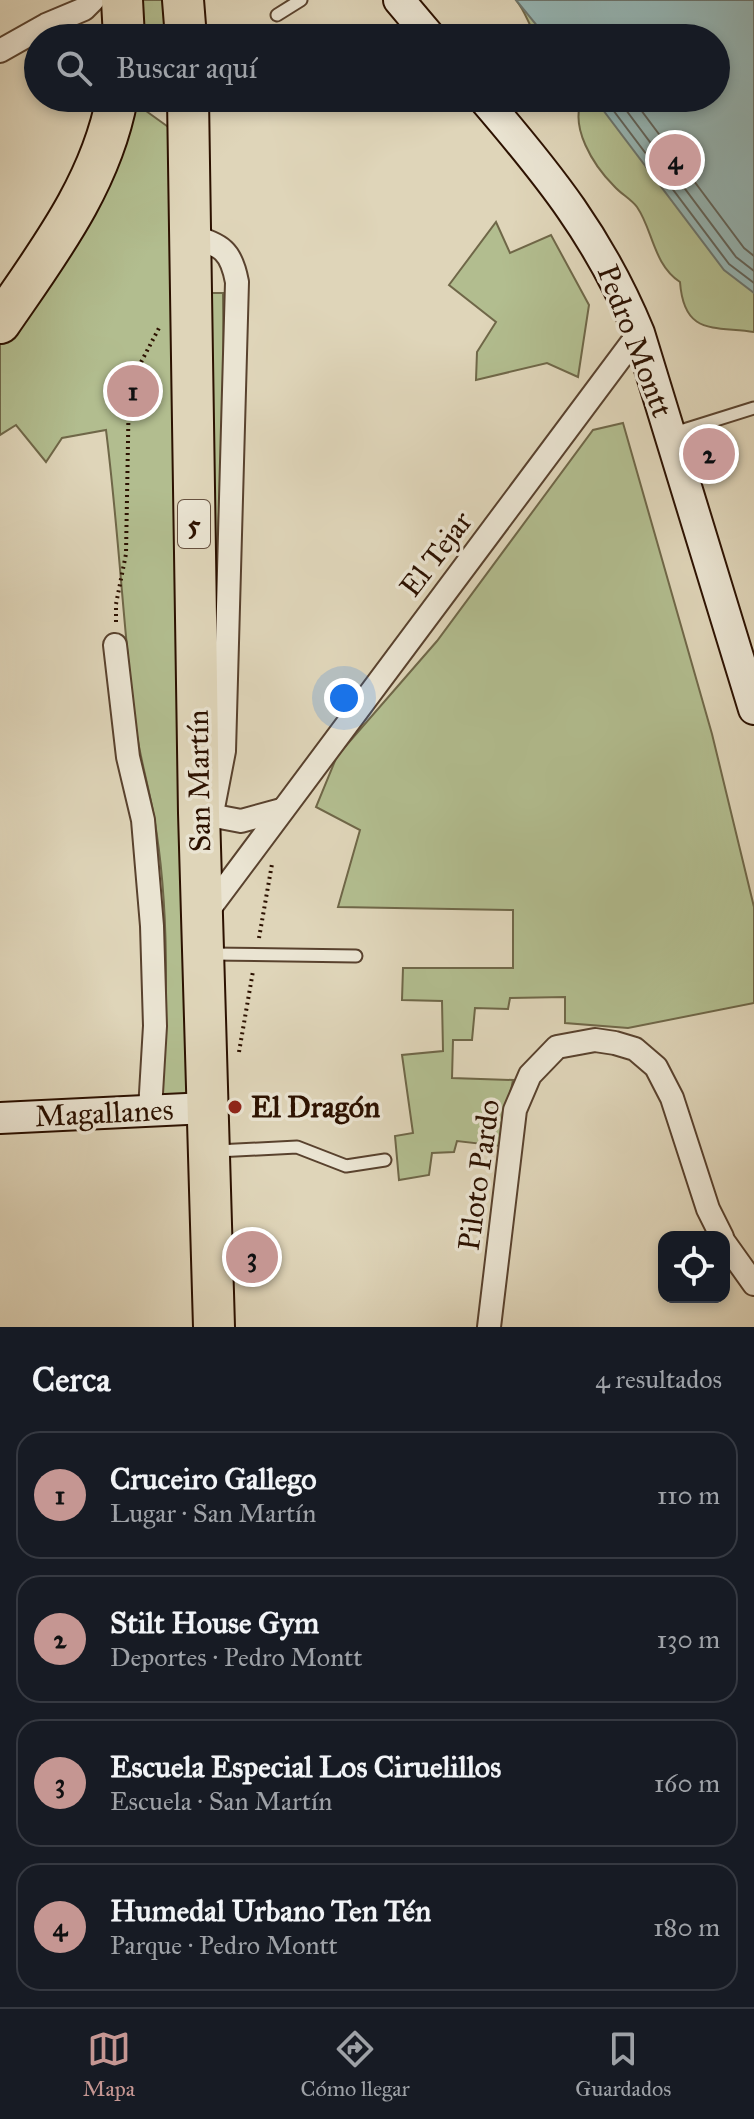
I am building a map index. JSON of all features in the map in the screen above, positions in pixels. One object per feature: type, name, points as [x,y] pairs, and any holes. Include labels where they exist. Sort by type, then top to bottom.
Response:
[{"type":"highway","points":[[183,0],[185,24]]},
{"type":"highway","points":[[0,323],[79,204],[105,143],[113,112]]},
{"type":"highway","name":"San Martín","points":[[188,112],[205,813],[202,937],[214,1327]]},
{"type":"main road","points":[[399,0],[419,24]]},
{"type":"main road","name":"Pedro Montt","points":[[494,112],[572,207],[609,265],[639,333],[754,709]]},
{"type":"main road","name":"Magallanes","points":[[0,1118],[207,1108]]},
{"type":"street","points":[[51,24],[109,13]]},
{"type":"street","points":[[0,51],[24,37]]},
{"type":"street","name":"El Tejar","points":[[202,937],[281,810],[639,333]]},
{"type":"street","name":"San Martín","points":[[115,645],[128,757],[143,820],[152,926],[155,1026],[150,1110]]},
{"type":"street","points":[[205,813],[241,821],[268,817],[281,810]]},
{"type":"street","name":"Piloto Pardo","points":[[489,1327],[515,1110],[530,1075],[557,1047],[595,1040],[615,1043],[635,1049],[656,1067],[672,1098],[708,1209],[719,1231]]},
{"type":"street","name":"Piloto Pardo","points":[[730,1249],[754,1284]]},
{"type":"lane","points":[[277,15],[301,0]]},
{"type":"lane","points":[[671,435],[754,408]]},
{"type":"lane","points":[[202,937],[256,955],[356,956]]},
{"type":"lane","points":[[208,1151],[297,1147],[346,1166],[385,1160]]},
{"type":"path","points":[[115,645],[116,604],[126,554],[129,385],[161,324]]},
{"type":"path","points":[[238,1058],[281,810]]},
{"type":"green space","points":[[129,0],[175,0],[177,24],[130,24]]},
{"type":"green space","points":[[516,0],[754,0],[754,332],[704,325],[688,312],[680,282],[664,266],[637,207],[606,178],[591,157],[579,121],[579,112],[730,112],[730,24],[530,24]]},
{"type":"green space","points":[[122,112],[147,112],[178,134],[195,1097],[162,1098],[166,993],[163,886],[154,817],[134,716],[106,430],[62,438],[46,462],[16,425],[0,435],[0,344],[72,238]]},
{"type":"green space","points":[[496,222],[510,253],[551,235],[589,305],[578,377],[547,363],[476,380],[477,352],[496,322],[449,285]]},
{"type":"green space","points":[[201,293],[223,293],[224,423],[215,584]]},
{"type":"green space","points":[[623,423],[712,734],[754,907],[754,1003],[628,1028],[565,1023],[565,997],[510,998],[508,1009],[475,1008],[472,1040],[453,1040],[452,1078],[513,1080],[500,1146],[457,1141],[454,1152],[432,1153],[429,1175],[399,1180],[395,1136],[413,1133],[402,1055],[443,1051],[442,1001],[402,1000],[403,968],[513,968],[513,910],[338,907],[360,830],[316,807],[337,756],[437,641],[593,430]]},
{"type":"water","points":[[516,0],[754,0],[754,293],[724,270],[605,112],[730,112],[730,24],[536,24]]},
{"type":"place","name":"Humedal Urbano Ten Tén","points":[[675,160]]},
{"type":"place","name":"Cruceiro Gallego","points":[[133,391]]},
{"type":"place","name":"Stilt House Gym","points":[[709,454]]},
{"type":"place","name":"El Dragón","points":[[235,1107]]},
{"type":"place","name":"Escuela Especial Los Ciruelillos","points":[[252,1257]]}]
